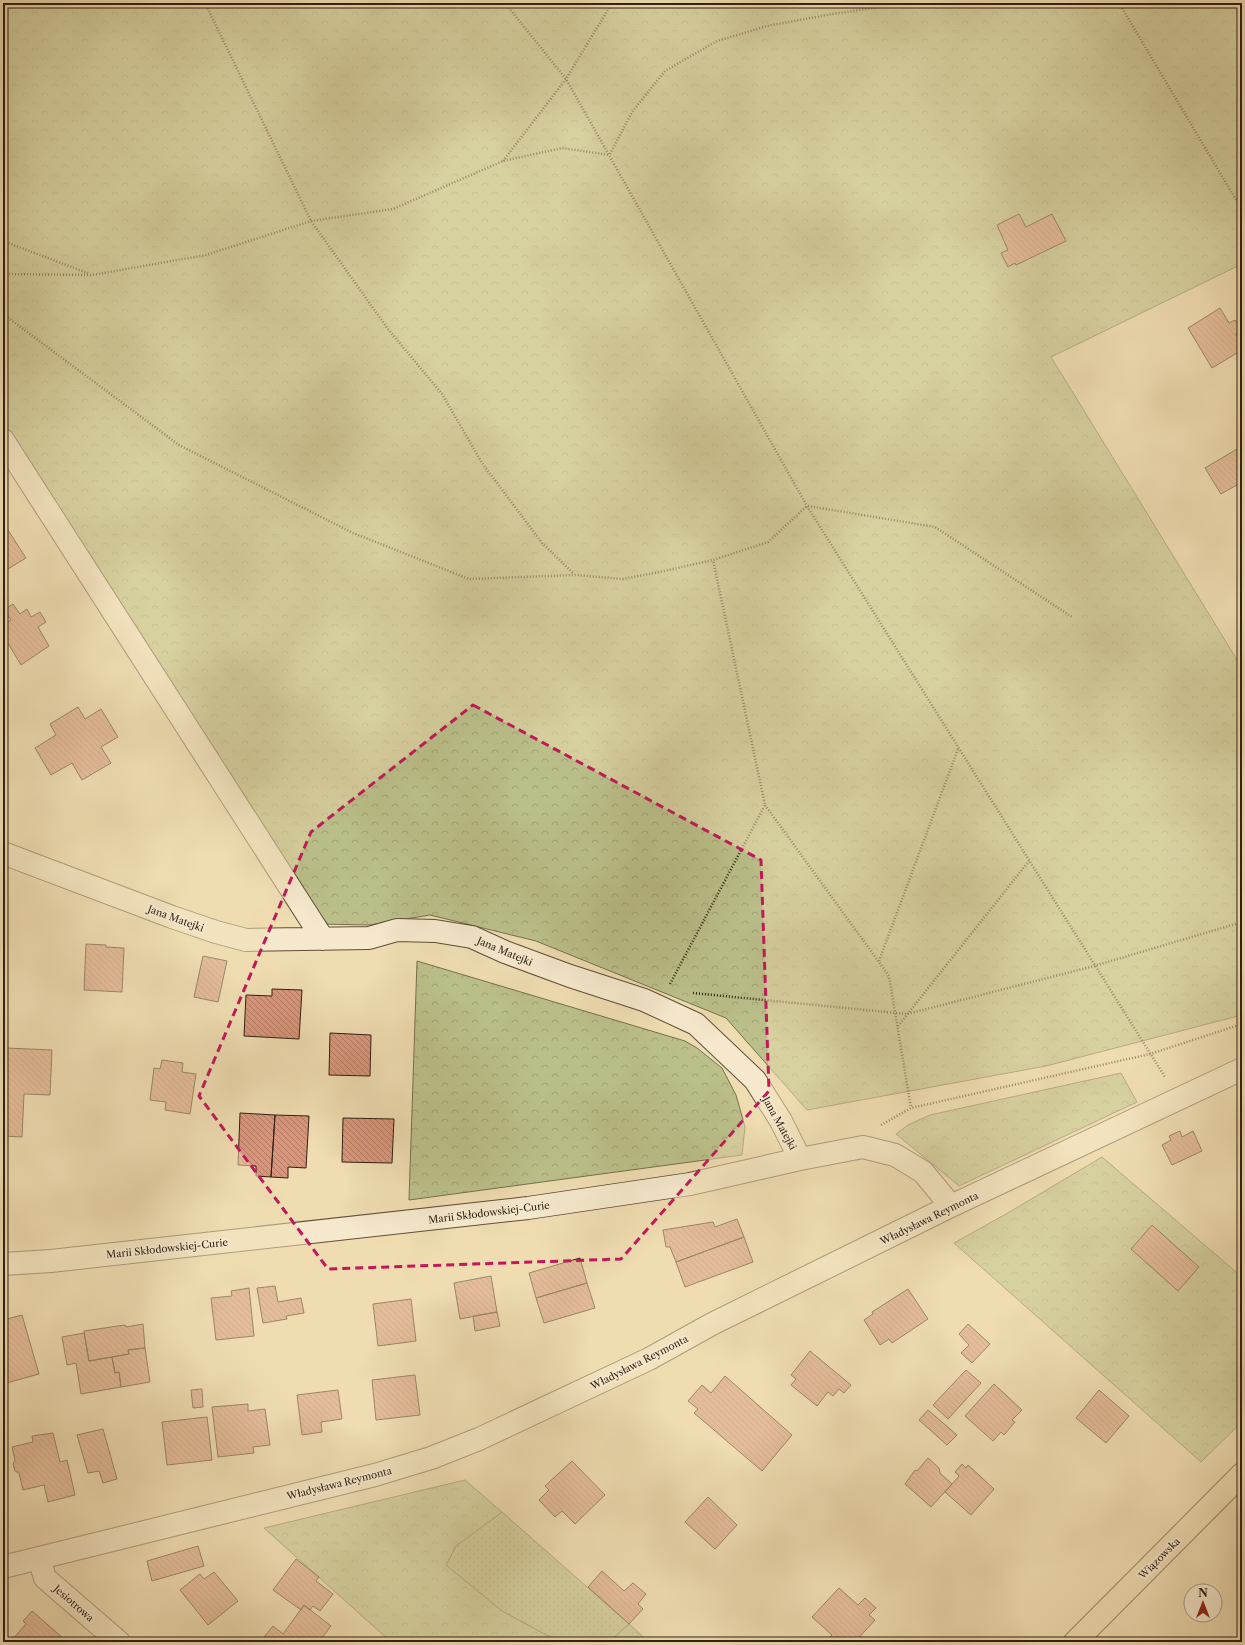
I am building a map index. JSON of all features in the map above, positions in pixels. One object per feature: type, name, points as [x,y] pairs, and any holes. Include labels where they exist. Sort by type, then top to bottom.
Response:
[{"type":"main road","name":"Wiązowska","points":[[1075,1642],[1242,1474]]},
{"type":"street","points":[[3,440],[323,939]]},
{"type":"street","name":"Jana Matejki","points":[[3,853],[216,932],[246,940],[369,938],[397,930],[435,931],[472,938],[519,958],[644,1000],[696,1024],[755,1080],[781,1121],[800,1159]]},
{"type":"street","name":"Władysława Reymonta","points":[[3,1566],[375,1475],[431,1458],[479,1439],[649,1359],[712,1324],[951,1206],[1242,1069]]},
{"type":"street","name":"Marii Skłodowskiej-Curie","points":[[3,1264],[51,1261],[528,1208],[690,1184],[800,1159],[863,1147],[895,1155],[923,1172],[951,1206]]},
{"type":"street","name":"Jesiotrowa","points":[[38,1558],[46,1578],[118,1642]]},
{"type":"path","points":[[205,3],[311,221],[388,329],[442,394],[482,463],[542,542],[575,575]]},
{"type":"path","points":[[506,3],[566,79],[807,506],[1094,966],[1179,1099]]},
{"type":"path","points":[[503,161],[566,79],[612,3]]},
{"type":"path","points":[[610,155],[632,112],[665,71],[717,41],[767,26],[832,14],[908,3]]},
{"type":"path","points":[[1119,3],[1242,210]]},
{"type":"path","points":[[3,274],[92,275],[206,255],[311,221],[393,209],[503,161],[562,148],[610,155]]},
{"type":"path","points":[[3,241],[92,275]]},
{"type":"path","points":[[3,314],[179,445],[353,533],[469,579],[575,575],[622,579],[713,560],[768,542],[807,506]]},
{"type":"path","points":[[807,506],[935,527],[1072,618]]},
{"type":"path","points":[[713,560],[765,805],[889,976],[911,1108]]},
{"type":"path","points":[[879,962],[959,748]]},
{"type":"path","points":[[658,1006],[765,805]]},
{"type":"path","points":[[897,1026],[1029,861]]},
{"type":"path","points":[[690,993],[907,1014],[1094,966],[1242,922]]},
{"type":"path","points":[[863,1147],[880,1125],[911,1108],[1150,1054],[1242,1024]]},
{"type":"highlighted area","points":[[473,705],[761,860],[769,1091],[621,1259],[328,1269],[199,1096],[311,832]]},
{"type":"green space","points":[[3,3],[1242,3],[1242,264],[1051,357],[1242,668],[1242,1015],[1046,1066],[807,1110],[726,1018],[536,941],[430,915],[369,925],[320,924],[3,428]]},
{"type":"green space","points":[[417,961],[685,1041],[697,1048],[722,1068],[736,1095],[745,1127],[742,1155],[409,1200]]},
{"type":"green space","points":[[1121,1073],[1137,1102],[959,1186],[896,1134],[908,1125],[930,1115]]},
{"type":"green space","points":[[1102,1157],[1242,1277],[1242,1422],[1201,1462],[954,1243]]},
{"type":"green space","points":[[465,1480],[502,1512],[456,1546],[446,1565],[502,1611],[546,1635],[565,1642],[391,1642],[264,1528]]},
{"type":"green space","points":[[502,1512],[629,1624],[609,1642],[565,1642],[546,1635],[502,1611],[446,1565],[456,1546]]},
{"type":"green space","points":[[629,1624],[649,1642],[609,1642]]},
{"type":"building","points":[[1019,214],[1026,227],[1052,214],[1066,241],[1016,265],[1015,263],[1008,267],[1001,253],[1008,250],[997,225]]},
{"type":"building","points":[[1220,308],[1229,323],[1235,320],[1242,330],[1236,334],[1242,344],[1242,350],[1212,368],[1188,328]]},
{"type":"building","points":[[1242,446],[1242,482],[1221,494],[1205,468]]},
{"type":"building","points":[[6,527],[26,558],[3,572],[3,529]]},
{"type":"building","points":[[13,604],[20,614],[27,609],[31,617],[40,612],[46,622],[38,627],[49,646],[21,665],[3,635],[3,625],[11,620],[4,610]]},
{"type":"building","points":[[78,707],[85,719],[101,709],[118,737],[101,747],[111,763],[82,780],[72,763],[51,775],[35,748],[56,735],[50,724]]},
{"type":"building","points":[[86,944],[124,948],[122,992],[84,990]]},
{"type":"building","points":[[203,956],[227,961],[218,1002],[194,997]]},
{"type":"building","points":[[272,989],[302,990],[299,1039],[244,1036],[246,995],[272,996]]},
{"type":"building","points":[[330,1033],[371,1035],[370,1076],[329,1075]]},
{"type":"building","points":[[7,1048],[52,1050],[50,1095],[24,1094],[22,1137],[3,1136],[3,1091],[6,1091],[6,1082],[3,1082],[3,1065],[6,1065]]},
{"type":"building","points":[[162,1060],[183,1063],[182,1072],[196,1074],[190,1114],[165,1110],[166,1102],[150,1100],[154,1068],[160,1069]]},
{"type":"building","points":[[240,1113],[275,1115],[271,1177],[256,1176],[256,1166],[238,1165]]},
{"type":"building","points":[[275,1115],[309,1116],[306,1168],[288,1167],[288,1178],[271,1177]]},
{"type":"building","points":[[343,1118],[394,1119],[392,1163],[342,1162]]},
{"type":"building","points":[[1180,1131],[1182,1137],[1193,1131],[1202,1151],[1172,1165],[1162,1145],[1171,1140],[1169,1136]]},
{"type":"building","points":[[737,1219],[744,1237],[676,1262],[670,1247],[666,1247],[663,1230],[713,1222],[715,1227]]},
{"type":"building","points":[[1152,1225],[1199,1267],[1178,1291],[1131,1249]]},
{"type":"building","points":[[744,1237],[753,1262],[685,1287],[676,1262]]},
{"type":"building","points":[[580,1258],[587,1283],[536,1298],[529,1273]]},
{"type":"building","points":[[491,1276],[497,1312],[460,1319],[454,1283]]},
{"type":"building","points":[[587,1283],[595,1308],[544,1323],[536,1298]]},
{"type":"building","points":[[275,1286],[278,1302],[301,1298],[304,1313],[286,1316],[287,1319],[263,1323],[257,1288]]},
{"type":"building","points":[[249,1288],[254,1336],[216,1340],[211,1298],[232,1296],[231,1291]]},
{"type":"building","points":[[908,1289],[928,1319],[892,1343],[889,1339],[880,1345],[864,1320],[873,1314],[872,1312]]},
{"type":"building","points":[[411,1299],[416,1341],[378,1346],[373,1304]]},
{"type":"building","points":[[497,1312],[500,1326],[475,1331],[473,1316]]},
{"type":"building","points":[[22,1315],[39,1374],[3,1384],[3,1320]]},
{"type":"building","points":[[143,1324],[145,1348],[128,1350],[129,1354],[89,1361],[84,1331]]},
{"type":"building","points":[[968,1324],[990,1344],[972,1363],[961,1353],[969,1345],[959,1334]]},
{"type":"building","points":[[84,1333],[89,1361],[112,1357],[115,1373],[119,1372],[121,1387],[81,1394],[76,1363],[67,1365],[62,1337]]},
{"type":"building","points":[[145,1348],[150,1382],[121,1387],[119,1372],[115,1373],[112,1357],[129,1354],[128,1350]]},
{"type":"building","points":[[810,1351],[851,1385],[844,1393],[839,1389],[833,1396],[828,1392],[817,1406],[791,1385],[796,1379],[791,1375]]},
{"type":"building","points":[[966,1370],[981,1383],[948,1419],[933,1405]]},
{"type":"building","points":[[415,1375],[420,1415],[376,1420],[372,1380]]},
{"type":"building","points":[[725,1376],[792,1435],[762,1471],[694,1413],[698,1409],[688,1401],[702,1385],[711,1393]]},
{"type":"building","points":[[994,1384],[1022,1410],[1012,1420],[1015,1422],[1004,1435],[1001,1432],[993,1441],[965,1416]]},
{"type":"building","points":[[202,1389],[203,1407],[193,1408],[191,1390]]},
{"type":"building","points":[[338,1390],[342,1419],[321,1422],[322,1432],[302,1435],[297,1395]]},
{"type":"building","points":[[1099,1390],[1129,1416],[1106,1443],[1076,1418]]},
{"type":"building","points":[[248,1404],[248,1411],[265,1409],[270,1445],[253,1447],[254,1453],[218,1457],[212,1407]]},
{"type":"building","points":[[928,1410],[957,1435],[947,1445],[919,1420]]},
{"type":"building","points":[[207,1417],[212,1460],[167,1465],[162,1422]]},
{"type":"building","points":[[103,1429],[117,1479],[103,1483],[99,1471],[88,1473],[77,1435]]},
{"type":"building","points":[[53,1433],[60,1462],[67,1460],[75,1495],[48,1502],[44,1485],[23,1490],[19,1473],[15,1471],[13,1464],[15,1460],[12,1447],[33,1442],[32,1436]]},
{"type":"building","points":[[928,1458],[939,1468],[940,1473],[952,1484],[931,1507],[905,1484],[915,1470],[917,1471]]},
{"type":"building","points":[[572,1461],[605,1495],[575,1524],[562,1511],[555,1517],[539,1500],[549,1490],[545,1486]]},
{"type":"building","points":[[962,1464],[966,1468],[968,1465],[994,1489],[971,1515],[945,1492],[959,1476],[955,1472]]},
{"type":"building","points":[[708,1497],[737,1525],[715,1549],[685,1522]]},
{"type":"building","points":[[198,1546],[204,1566],[152,1581],[147,1561]]},
{"type":"building","points":[[296,1559],[319,1577],[316,1581],[333,1594],[320,1611],[313,1606],[310,1610],[304,1605],[301,1610],[273,1590]]},
{"type":"building","points":[[602,1571],[624,1591],[633,1583],[646,1594],[638,1604],[643,1609],[629,1624],[588,1587]]},
{"type":"building","points":[[214,1572],[238,1601],[208,1625],[180,1590],[200,1574],[204,1579]]},
{"type":"building","points":[[839,1588],[858,1605],[865,1598],[876,1608],[869,1615],[875,1620],[855,1642],[825,1642],[832,1635],[812,1617]]},
{"type":"building","points":[[304,1605],[331,1626],[319,1642],[260,1642],[273,1626],[283,1634]]},
{"type":"building","points":[[32,1611],[63,1638],[59,1642],[11,1641],[26,1624],[23,1621]]}]
